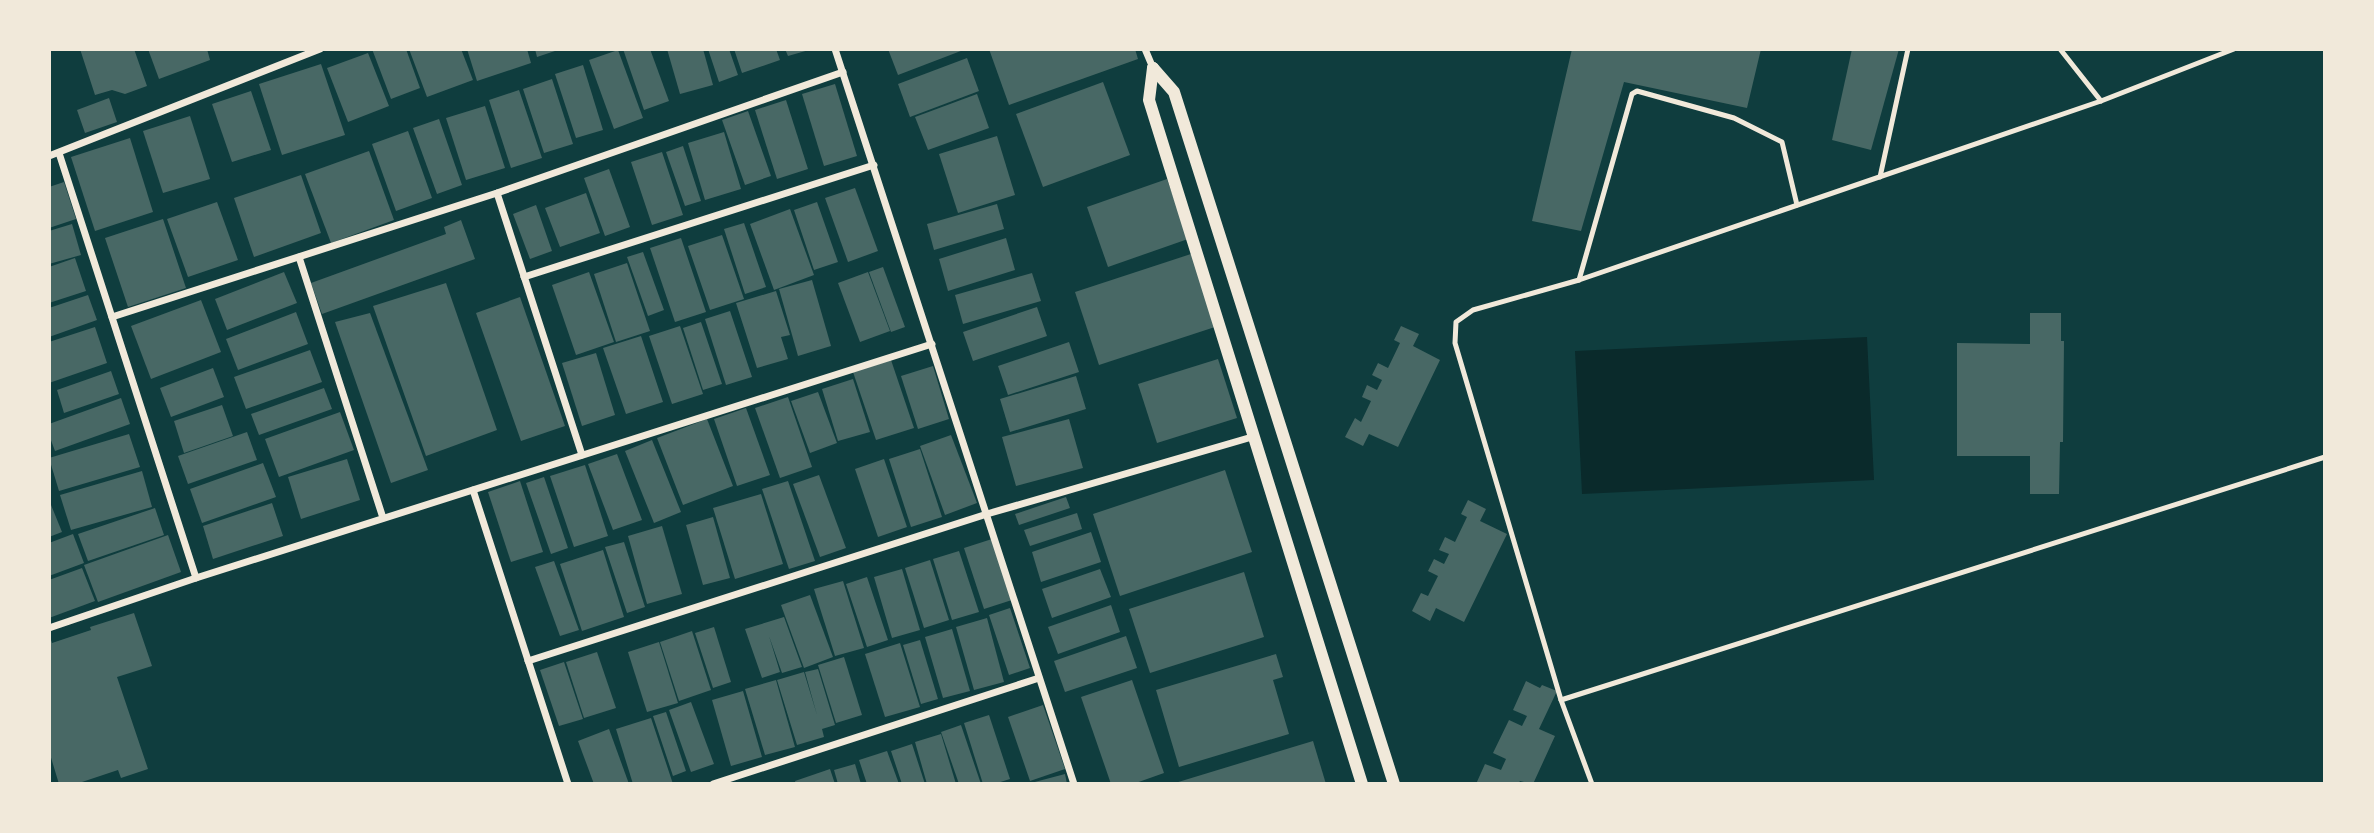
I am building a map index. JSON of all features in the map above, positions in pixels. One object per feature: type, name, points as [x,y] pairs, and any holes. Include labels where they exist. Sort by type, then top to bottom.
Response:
[{"type":"street","points":[[49,156],[320,49]]},
{"type":"street","points":[[835,49],[1074,784]]},
{"type":"street","points":[[1145,49],[1153,68],[1174,92],[1395,784]]},
{"type":"street","points":[[1153,68],[1149,100],[1252,437],[1363,784]]},
{"type":"street","points":[[112,317],[497,193],[843,72]]},
{"type":"street","points":[[59,153],[196,578]]},
{"type":"street","points":[[524,276],[874,165]]},
{"type":"street","points":[[497,193],[582,455]]},
{"type":"street","points":[[299,257],[383,518]]},
{"type":"street","points":[[49,628],[196,578],[932,344]]},
{"type":"street","points":[[528,661],[987,514],[1252,437]]},
{"type":"street","points":[[472,490],[568,784]]},
{"type":"street","points":[[713,784],[1040,678]]},
{"type":"street","points":[[745,774],[748,784]]},
{"type":"lane","points":[[1880,177],[1908,49]]},
{"type":"lane","points":[[2060,49],[2101,101]]},
{"type":"lane","points":[[1592,784],[1561,700],[1455,343],[1456,322],[1473,310],[1579,280],[1880,177],[2101,101],[2234,49]]},
{"type":"lane","points":[[1579,280],[1632,94],[1637,91],[1734,118],[1782,142],[1797,205]]},
{"type":"lane","points":[[1561,700],[2325,457]]},
{"type":"water","points":[[1867,337],[1874,480],[1582,494],[1575,351]]},
{"type":"building","points":[[80,49],[134,49],[147,86],[125,94],[112,90],[95,95]]},
{"type":"building","points":[[148,49],[207,49],[210,60],[159,79]]},
{"type":"building","points":[[372,49],[406,49],[420,88],[391,99]]},
{"type":"building","points":[[409,49],[461,49],[473,80],[427,97]]},
{"type":"building","points":[[467,49],[527,49],[531,63],[477,81]]},
{"type":"building","points":[[535,49],[561,49],[537,57]]},
{"type":"building","points":[[623,49],[650,49],[669,101],[644,110]]},
{"type":"building","points":[[667,49],[703,49],[713,85],[680,94]]},
{"type":"building","points":[[708,49],[729,49],[738,75],[719,82]]},
{"type":"building","points":[[734,49],[776,49],[780,60],[742,73]]},
{"type":"building","points":[[785,49],[808,49],[809,50],[788,56]]},
{"type":"building","points":[[888,49],[966,49],[898,75]]},
{"type":"building","points":[[989,49],[1135,49],[1138,59],[1009,105]]},
{"type":"building","points":[[1572,49],[1761,49],[1747,108],[1624,82],[1581,231],[1532,221]]},
{"type":"building","points":[[1852,49],[1899,49],[1871,150],[1832,140]]},
{"type":"building","points":[[618,50],[643,118],[614,129],[589,60]]},
{"type":"building","points":[[368,53],[389,106],[348,122],[327,68]]},
{"type":"building","points":[[967,58],[979,91],[910,117],[898,84]]},
{"type":"building","points":[[321,64],[345,135],[282,155],[259,84]]},
{"type":"building","points":[[583,65],[603,130],[576,138],[555,74]]},
{"type":"building","points":[[552,79],[573,144],[544,153],[523,89]]},
{"type":"building","points":[[1103,82],[1130,155],[1043,187],[1016,114]]},
{"type":"building","points":[[835,84],[857,156],[824,166],[802,94]]},
{"type":"building","points":[[519,90],[542,158],[511,168],[489,100]]},
{"type":"building","points":[[251,91],[271,150],[232,162],[212,104]]},
{"type":"building","points":[[977,94],[989,128],[928,150],[915,117]]},
{"type":"building","points":[[109,98],[117,122],[85,133],[77,110]]},
{"type":"building","points":[[786,100],[808,169],[777,179],[755,110]]},
{"type":"building","points":[[485,106],[505,168],[466,180],[446,118]]},
{"type":"building","points":[[748,111],[771,176],[745,185],[722,120]]},
{"type":"building","points":[[190,116],[210,179],[163,193],[143,131]]},
{"type":"building","points":[[439,119],[462,185],[437,194],[413,128]]},
{"type":"building","points":[[408,131],[432,198],[396,211],[372,144]]},
{"type":"building","points":[[724,132],[741,189],[705,200],[688,143]]},
{"type":"building","points":[[997,136],[1015,195],[958,213],[939,154]]},
{"type":"building","points":[[130,138],[153,212],[95,231],[71,157]]},
{"type":"building","points":[[683,146],[701,201],[685,206],[666,152]]},
{"type":"building","points":[[369,151],[394,220],[331,243],[305,174]]},
{"type":"building","points":[[662,152],[683,215],[652,225],[631,162]]},
{"type":"building","points":[[609,169],[630,227],[605,236],[584,178]]},
{"type":"building","points":[[301,175],[321,233],[254,257],[234,198]]},
{"type":"building","points":[[1167,179],[1188,239],[1108,267],[1087,207]]},
{"type":"building","points":[[64,182],[76,219],[49,228],[49,187]]},
{"type":"building","points":[[855,188],[878,251],[848,262],[825,198]]},
{"type":"building","points":[[586,193],[600,233],[560,247],[545,208]]},
{"type":"building","points":[[217,202],[238,260],[188,277],[167,219]]},
{"type":"building","points":[[817,202],[838,262],[814,270],[794,210]]},
{"type":"building","points":[[997,204],[1004,229],[934,250],[927,224]]},
{"type":"building","points":[[536,205],[552,251],[530,259],[513,214]]},
{"type":"building","points":[[790,209],[814,275],[774,290],[750,224]]},
{"type":"building","points":[[163,219],[186,288],[128,307],[105,238]]},
{"type":"building","points":[[461,220],[475,259],[322,314],[311,283],[446,234],[444,227]]},
{"type":"building","points":[[744,223],[766,287],[745,294],[724,229]]},
{"type":"building","points":[[72,224],[81,255],[49,264],[49,231]]},
{"type":"building","points":[[722,235],[744,299],[710,310],[688,246]]},
{"type":"building","points":[[681,238],[706,312],[675,322],[650,248]]},
{"type":"building","points":[[1006,238],[1015,270],[948,291],[939,259]]},
{"type":"building","points":[[643,252],[664,310],[648,316],[627,257]]},
{"type":"building","points":[[1194,253],[1218,326],[1099,365],[1075,292]]},
{"type":"building","points":[[75,258],[86,291],[49,303],[49,267]]},
{"type":"building","points":[[627,263],[650,331],[616,342],[594,274]]},
{"type":"building","points":[[883,267],[905,327],[891,332],[869,272]]},
{"type":"building","points":[[284,272],[297,303],[227,330],[215,299]]},
{"type":"building","points":[[589,272],[614,342],[576,355],[552,285]]},
{"type":"building","points":[[868,272],[890,331],[860,342],[838,283]]},
{"type":"building","points":[[1032,273],[1041,301],[963,324],[955,295]]},
{"type":"building","points":[[812,280],[831,346],[798,356],[779,289]]},
{"type":"building","points":[[446,283],[497,430],[426,456],[373,306]]},
{"type":"building","points":[[776,291],[790,335],[781,337],[788,359],[757,368],[736,303]]},
{"type":"building","points":[[88,295],[97,320],[49,337],[49,308]]},
{"type":"building","points":[[520,297],[565,426],[521,441],[476,313]]},
{"type":"building","points":[[201,300],[221,352],[151,379],[131,326]]},
{"type":"building","points":[[1037,307],[1047,336],[973,361],[963,332]]},
{"type":"building","points":[[730,311],[752,377],[726,385],[705,319]]},
{"type":"building","points":[[296,312],[308,344],[238,370],[226,339]]},
{"type":"building","points":[[370,313],[428,470],[391,483],[335,322]]},
{"type":"building","points":[[2030,313],[2061,313],[2061,341],[2064,341],[2063,442],[2060,442],[2059,494],[2030,494],[2030,456],[1957,456],[1957,343],[2030,344]]},
{"type":"building","points":[[701,322],[722,384],[703,390],[683,328]]},
{"type":"building","points":[[680,326],[703,394],[672,404],[649,336]]},
{"type":"building","points":[[1401,326],[1419,334],[1413,346],[1440,360],[1398,447],[1369,434],[1363,446],[1345,437],[1355,418],[1361,422],[1371,401],[1362,397],[1367,385],[1377,390],[1382,380],[1372,375],[1378,363],[1388,368],[1400,343],[1394,340]]},
{"type":"building","points":[[95,327],[107,363],[49,383],[49,342]]},
{"type":"building","points":[[641,336],[663,402],[626,414],[603,348]]},
{"type":"building","points":[[1069,342],[1079,372],[1008,395],[998,366]]},
{"type":"building","points":[[310,350],[322,382],[246,409],[234,377]]},
{"type":"building","points":[[596,353],[615,415],[582,426],[562,363]]},
{"type":"building","points":[[1218,359],[1237,418],[1157,443],[1138,384]]},
{"type":"building","points":[[891,360],[914,428],[876,440],[853,372]]},
{"type":"building","points":[[933,366],[949,419],[918,429],[901,376]]},
{"type":"building","points":[[213,368],[224,397],[171,417],[160,388]]},
{"type":"building","points":[[111,371],[119,394],[64,413],[57,390]]},
{"type":"building","points":[[1076,376],[1086,409],[1010,432],[1000,399]]},
{"type":"building","points":[[853,379],[870,432],[838,441],[822,389]]},
{"type":"building","points":[[324,388],[332,409],[259,435],[251,414]]},
{"type":"building","points":[[818,392],[837,443],[810,453],[791,401]]},
{"type":"building","points":[[788,397],[812,467],[780,478],[755,408]]},
{"type":"building","points":[[121,398],[130,424],[55,451],[49,435],[49,424]]},
{"type":"building","points":[[222,405],[233,436],[184,453],[174,421]]},
{"type":"building","points":[[746,408],[770,475],[737,486],[714,419]]},
{"type":"building","points":[[340,412],[354,450],[279,477],[265,439]]},
{"type":"building","points":[[707,419],[733,486],[683,505],[657,438]]},
{"type":"building","points":[[1069,419],[1083,468],[1016,486],[1002,437]]},
{"type":"building","points":[[247,432],[257,460],[188,484],[178,456]]},
{"type":"building","points":[[129,434],[140,467],[59,491],[49,458]]},
{"type":"building","points":[[951,435],[977,503],[945,515],[920,446]]},
{"type":"building","points":[[652,440],[681,512],[654,523],[625,451]]},
{"type":"building","points":[[920,449],[942,517],[911,527],[889,459]]},
{"type":"building","points":[[617,454],[642,520],[613,530],[588,464]]},
{"type":"building","points":[[347,459],[360,500],[301,519],[288,477]]},
{"type":"building","points":[[884,459],[907,527],[878,537],[855,469]]},
{"type":"building","points":[[263,463],[276,497],[202,523],[190,489]]},
{"type":"building","points":[[585,465],[608,536],[574,547],[550,476]]},
{"type":"building","points":[[1225,470],[1252,552],[1120,596],[1093,514]]},
{"type":"building","points":[[142,471],[152,507],[71,530],[60,495]]},
{"type":"building","points":[[819,475],[846,548],[820,557],[793,484]]},
{"type":"building","points":[[544,477],[568,548],[551,554],[526,483]]},
{"type":"building","points":[[520,481],[543,552],[511,562],[488,492]]},
{"type":"building","points":[[788,481],[815,561],[789,569],[762,489]]},
{"type":"building","points":[[761,494],[783,564],[735,579],[713,508]]},
{"type":"building","points":[[1066,497],[1070,508],[1019,525],[1015,514]]},
{"type":"building","points":[[49,500],[62,532],[49,537]]},
{"type":"building","points":[[1468,500],[1486,509],[1480,521],[1507,534],[1464,622],[1436,608],[1430,621],[1412,611],[1421,593],[1428,596],[1438,576],[1428,571],[1434,559],[1444,564],[1449,554],[1439,550],[1445,537],[1455,542],[1467,517],[1461,514]]},
{"type":"building","points":[[272,503],[283,536],[213,559],[203,526]]},
{"type":"building","points":[[155,508],[164,535],[88,561],[78,534]]},
{"type":"building","points":[[1077,513],[1082,529],[1030,546],[1024,530]]},
{"type":"building","points":[[713,517],[730,578],[703,585],[686,525]]},
{"type":"building","points":[[662,526],[682,594],[647,604],[628,536]]},
{"type":"building","points":[[1091,532],[1101,562],[1041,582],[1032,552]]},
{"type":"building","points":[[73,534],[84,563],[49,576],[49,543]]},
{"type":"building","points":[[168,535],[181,572],[98,602],[84,565]]},
{"type":"building","points":[[992,539],[1012,600],[984,609],[964,548]]},
{"type":"building","points":[[624,542],[645,607],[627,613],[605,547]]},
{"type":"building","points":[[603,550],[624,617],[582,631],[560,564]]},
{"type":"building","points":[[959,551],[979,612],[952,620],[933,559]]},
{"type":"building","points":[[930,560],[949,620],[924,628],[905,568]]},
{"type":"building","points":[[554,561],[579,630],[560,636],[535,567]]},
{"type":"building","points":[[82,568],[95,601],[49,618],[49,580]]},
{"type":"building","points":[[902,569],[920,630],[892,638],[874,577]]},
{"type":"building","points":[[1100,569],[1111,597],[1052,618],[1042,589]]},
{"type":"building","points":[[1244,572],[1264,637],[1150,673],[1129,609]]},
{"type":"building","points":[[867,577],[888,640],[867,647],[846,584]]},
{"type":"building","points":[[843,581],[864,648],[835,656],[814,589]]},
{"type":"building","points":[[810,595],[833,657],[804,668],[781,605]]},
{"type":"building","points":[[1111,605],[1120,632],[1058,654],[1048,627]]},
{"type":"building","points":[[1010,608],[1030,668],[1009,675],[989,615]]},
{"type":"building","points":[[134,613],[152,666],[117,677],[148,769],[121,778],[118,770],[76,784],[59,784],[49,751],[49,641],[52,643]]},
{"type":"building","points":[[784,617],[802,667],[782,673],[769,636],[780,672],[762,678],[745,629]]},
{"type":"building","points":[[987,618],[1004,682],[974,690],[956,627]]},
{"type":"building","points":[[714,627],[731,682],[713,688],[695,633]]},
{"type":"building","points":[[952,629],[970,691],[943,698],[925,637]]},
{"type":"building","points":[[692,631],[711,690],[679,701],[660,642]]},
{"type":"building","points":[[1126,636],[1137,668],[1065,692],[1054,661]]},
{"type":"building","points":[[920,640],[938,699],[921,704],[903,645]]},
{"type":"building","points":[[659,642],[678,703],[647,712],[628,652]]},
{"type":"building","points":[[900,643],[920,707],[885,717],[865,654]]},
{"type":"building","points":[[597,652],[616,708],[584,718],[566,662]]},
{"type":"building","points":[[1276,654],[1283,677],[1273,680],[1289,734],[1179,767],[1156,690]]},
{"type":"building","points":[[844,657],[862,715],[836,723],[818,665]]},
{"type":"building","points":[[564,662],[583,719],[559,726],[540,670]]},
{"type":"building","points":[[818,669],[835,725],[822,729],[824,737],[797,745],[777,680],[804,672],[817,715],[805,672]]},
{"type":"building","points":[[776,680],[795,747],[765,755],[745,689]]},
{"type":"building","points":[[1132,680],[1164,773],[1133,784],[1111,784],[1081,697]]},
{"type":"building","points":[[1526,681],[1540,688],[1542,685],[1557,691],[1539,729],[1555,736],[1533,784],[1520,781],[1518,784],[1476,784],[1485,764],[1501,770],[1506,759],[1493,753],[1509,720],[1522,726],[1527,716],[1513,710]]},
{"type":"building","points":[[743,691],[762,757],[731,766],[712,700]]},
{"type":"building","points":[[691,702],[714,764],[691,772],[669,710]]},
{"type":"building","points":[[1043,705],[1065,769],[1030,781],[1008,717]]},
{"type":"building","points":[[666,712],[686,771],[673,776],[653,716]]},
{"type":"building","points":[[989,715],[1010,779],[983,784],[964,723]]},
{"type":"building","points":[[651,718],[673,784],[633,784],[616,729]]},
{"type":"building","points":[[961,725],[981,784],[959,784],[941,732]]},
{"type":"building","points":[[609,729],[629,784],[594,784],[578,741]]},
{"type":"building","points":[[941,734],[956,784],[927,784],[915,742]]},
{"type":"building","points":[[1313,741],[1326,784],[1175,784],[1175,783]]},
{"type":"building","points":[[912,744],[925,784],[902,784],[891,751]]},
{"type":"building","points":[[887,751],[899,784],[867,784],[859,760]]},
{"type":"building","points":[[855,764],[861,784],[838,784],[834,770]]},
{"type":"building","points":[[830,769],[835,784],[796,784],[795,781]]},
{"type":"building","points":[[1065,774],[1067,784],[1031,784],[1031,783]]}]
